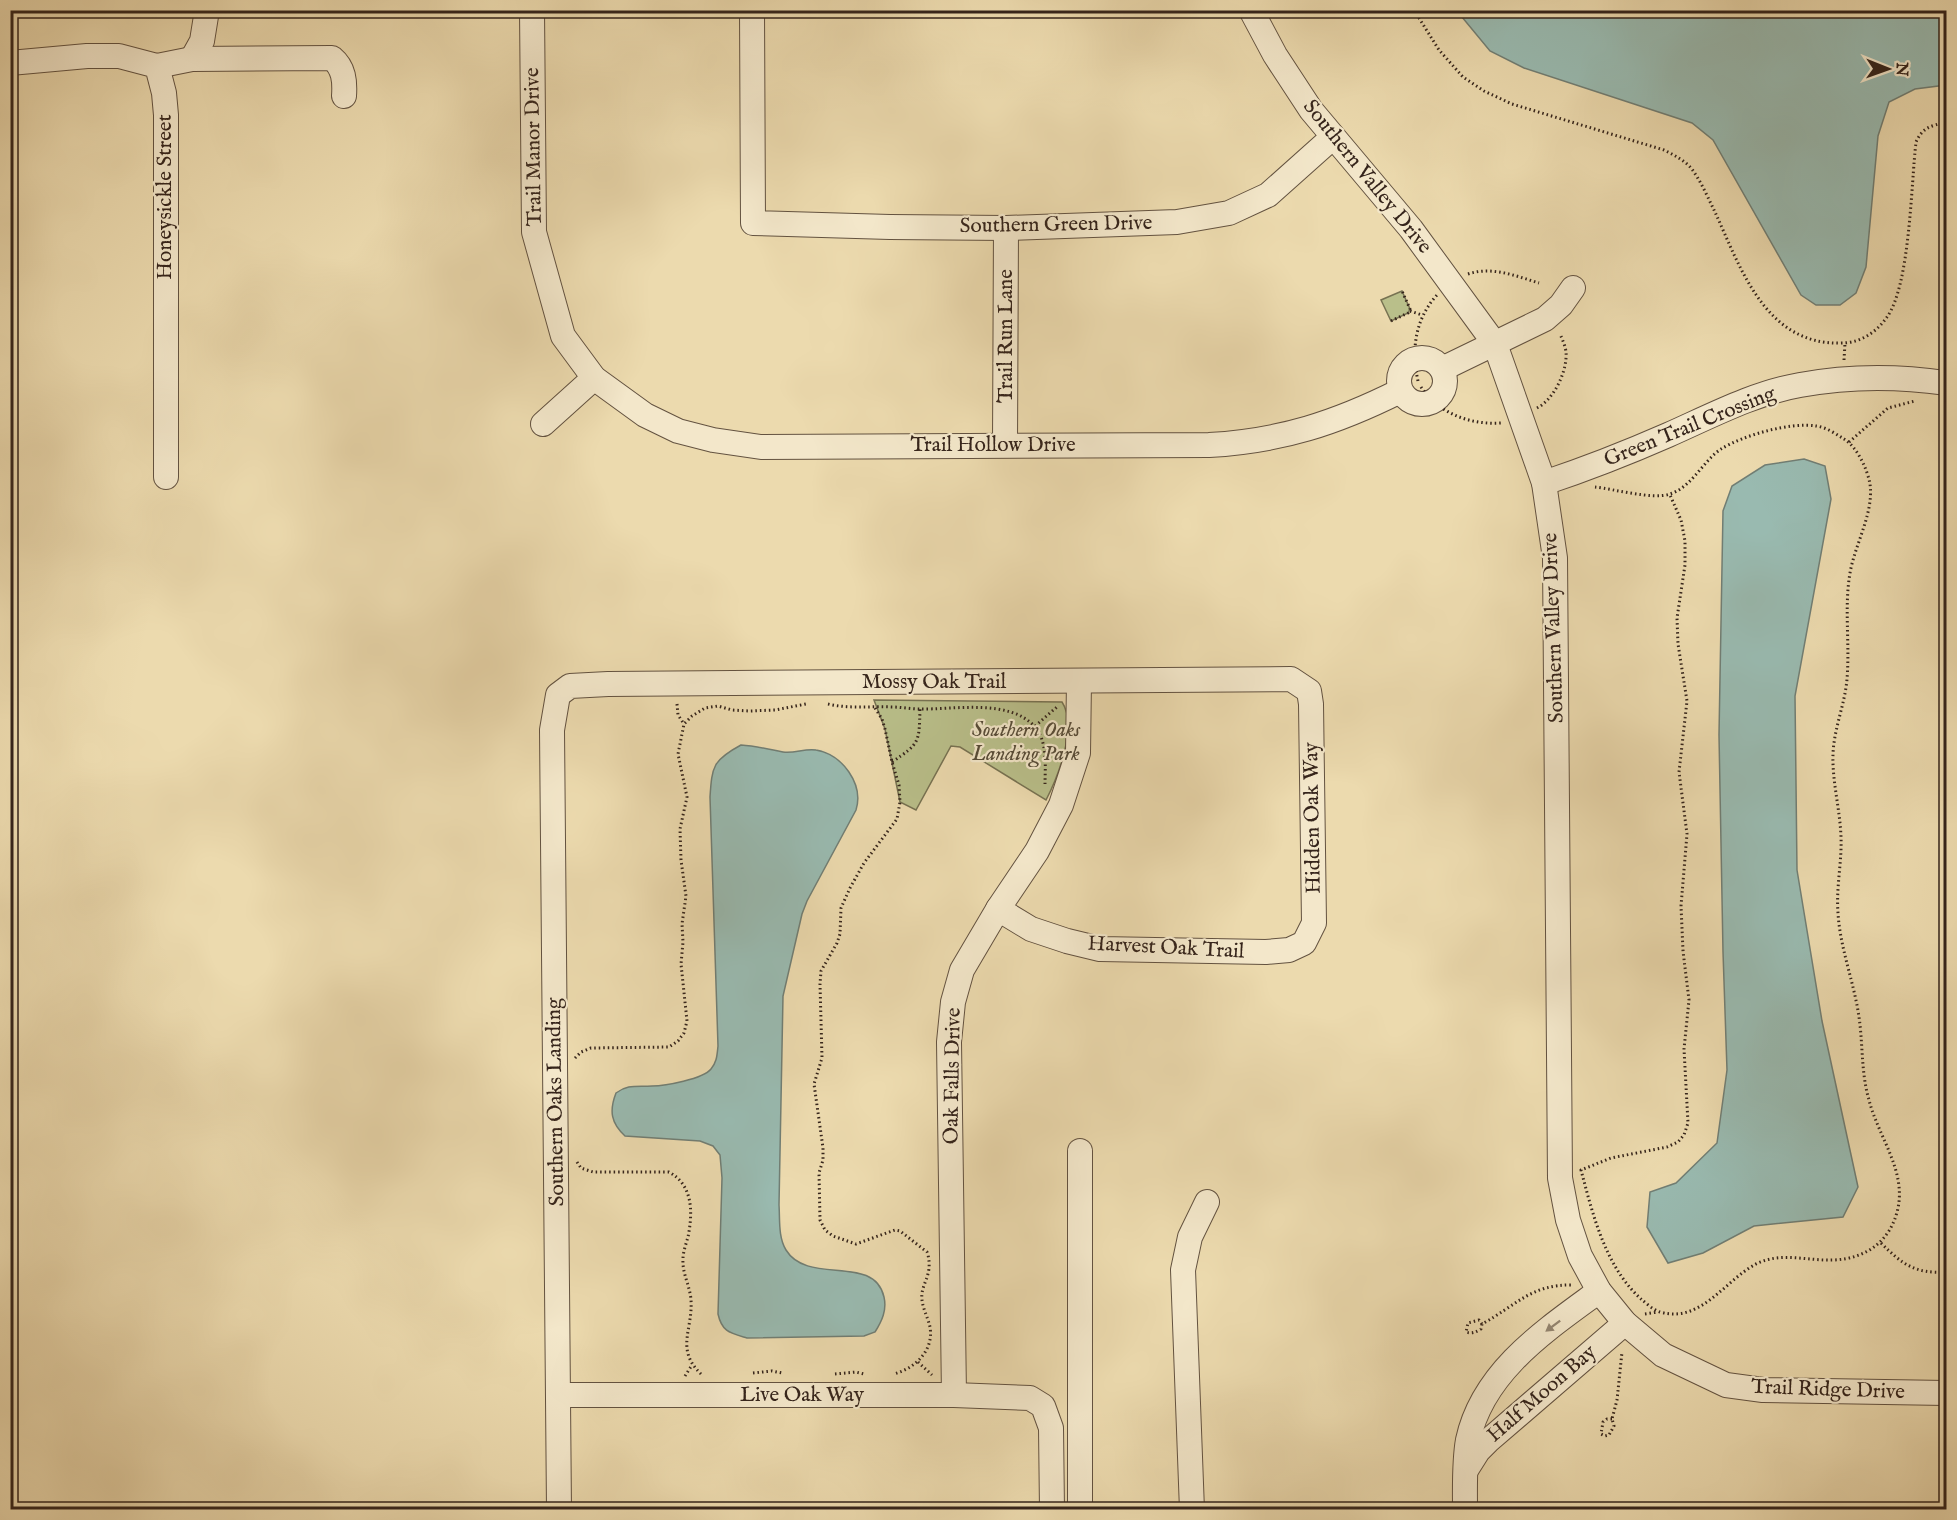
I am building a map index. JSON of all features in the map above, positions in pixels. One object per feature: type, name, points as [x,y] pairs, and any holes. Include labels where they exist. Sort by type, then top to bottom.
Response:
[{"type":"street","points":[[192,59],[202,41],[207,10]]},
{"type":"street","name":"Trail Manor Drive","points":[[532,10],[534,232],[563,336],[594,378]]},
{"type":"street","name":"Southern Green Drive","points":[[752,10],[753,223],[1006,228],[1177,222],[1228,213],[1268,195],[1333,137]]},
{"type":"street","name":"Southern Valley Drive","points":[[1251,10],[1275,55],[1311,110],[1411,229],[1495,344],[1544,483],[1556,569],[1560,1178],[1568,1220],[1580,1256],[1597,1286]]},
{"type":"street","points":[[10,63],[87,56],[119,56],[157,66],[192,59],[332,58],[339,64],[344,78],[345,96]]},
{"type":"street","name":"Honeysickle Street","points":[[157,66],[164,93],[166,115],[166,477]]},
{"type":"street","name":"Trail Run Lane","points":[[1005,445],[1006,228]]},
{"type":"street","points":[[1442,369],[1545,319],[1561,305],[1573,288]]},
{"type":"street","points":[[1423,358],[1431,359],[1442,369],[1445,384],[1443,392],[1432,402],[1418,405],[1404,397],[1400,391],[1399,375],[1408,362],[1423,358]]},
{"type":"street","points":[[543,424],[594,378]]},
{"type":"street","name":"Trail Hollow Drive","points":[[594,378],[645,415],[678,431],[760,447],[1245,443],[1292,434],[1346,416],[1400,391]]},
{"type":"street","name":"Green Trail Crossing","points":[[1544,483],[1629,452],[1759,396],[1799,385],[1844,379],[1880,378],[1947,384]]},
{"type":"street","name":"Mossy Oak Trail","points":[[558,695],[570,686],[608,684],[1079,684],[1291,679],[1309,691]]},
{"type":"street","name":"Oak Falls Drive","points":[[954,1395],[950,1042],[953,1002],[962,970],[998,909],[1037,851],[1061,805],[1078,753],[1079,684]]},
{"type":"street","name":"Hidden Oak Way","points":[[1304,943],[1314,923],[1309,691]]},
{"type":"street","name":"Southern Oaks Landing","points":[[558,695],[552,730],[559,1509]]},
{"type":"street","name":"Harvest Oak Trail","points":[[998,909],[1031,929],[1100,949],[1266,952],[1288,950],[1304,943]]},
{"type":"street","points":[[1080,1151],[1080,1509]]},
{"type":"street","points":[[1192,1509],[1183,1270],[1190,1237],[1207,1202]]},
{"type":"street","name":"Trail Ridge Drive","points":[[1597,1286],[1625,1323],[1663,1355],[1726,1385],[1763,1390],[1947,1393]]},
{"type":"street","name":"Half Moon Bay","points":[[1465,1509],[1468,1440],[1491,1387],[1535,1340],[1597,1286]]},
{"type":"street","name":"Half Moon Bay","points":[[1466,1470],[1478,1451],[1488,1441],[1625,1323]]},
{"type":"street","name":"Live Oak Way","points":[[559,1395],[954,1395],[1030,1398],[1043,1406],[1052,1428],[1052,1509]]},
{"type":"path","points":[[1414,10],[1439,50],[1463,77],[1484,91],[1512,104],[1664,150],[1679,158],[1691,169],[1704,190],[1745,278],[1762,304],[1777,320],[1799,336],[1817,343],[1845,343],[1872,335],[1888,316],[1903,270],[1916,142],[1921,132],[1947,122]]},
{"type":"path","points":[[1466,274],[1486,270],[1510,274],[1539,283]]},
{"type":"path","points":[[1402,291],[1410,310],[1422,315]]},
{"type":"path","points":[[1391,321],[1410,310]]},
{"type":"path","points":[[1537,409],[1549,398],[1564,369],[1566,357],[1560,333]]},
{"type":"path","points":[[1844,364],[1845,343]]},
{"type":"path","points":[[1849,442],[1888,408],[1921,399]]},
{"type":"path","points":[[1591,486],[1643,495],[1670,495],[1685,485],[1720,450],[1773,430],[1817,426],[1849,442],[1862,461],[1870,484],[1869,506],[1851,570],[1847,601],[1847,681],[1833,755],[1842,842],[1838,913],[1840,940],[1859,1017],[1868,1099],[1894,1165],[1900,1187],[1898,1209],[1890,1232],[1873,1250],[1852,1258],[1835,1260],[1788,1257],[1759,1263],[1733,1280],[1696,1310],[1658,1312],[1638,1316],[1625,1323],[1620,1377],[1612,1419],[1614,1422],[1610,1435],[1601,1434],[1603,1422],[1612,1419]]},
{"type":"path","points":[[1658,1312],[1633,1290],[1615,1266],[1592,1210],[1581,1170],[1611,1158],[1667,1147],[1684,1136],[1688,1122],[1684,1049],[1689,1000],[1681,923],[1687,834],[1679,772],[1687,701],[1678,644],[1677,618],[1685,565],[1685,541],[1682,520],[1670,495]]},
{"type":"path","points":[[1025,735],[1079,684]]},
{"type":"path","points":[[574,1060],[582,1052],[591,1048],[669,1047],[684,1033],[687,1022],[681,963],[682,924],[686,896],[680,829],[687,797],[678,754],[684,724],[705,708],[718,706],[732,711],[775,710],[812,703]]},
{"type":"path","points":[[820,704],[840,707],[920,709],[977,707],[1000,710],[1021,717],[1035,726],[1041,738],[1044,753],[1045,792]]},
{"type":"path","points":[[874,708],[882,719],[885,729],[899,785],[900,802],[897,819],[864,863],[850,888],[841,908],[840,934],[837,943],[821,971],[822,1058],[814,1084],[823,1148],[823,1160],[819,1173],[820,1220],[825,1230],[833,1236],[856,1244],[895,1230],[900,1231],[928,1255],[929,1275],[923,1289],[922,1300],[930,1329],[930,1342],[918,1362],[901,1372],[885,1377]]},
{"type":"path","points":[[892,762],[913,748],[918,741],[920,709]]},
{"type":"path","points":[[573,1157],[581,1168],[593,1172],[669,1172],[679,1177],[687,1189],[691,1207],[689,1229],[682,1258],[691,1297],[686,1338],[687,1351],[692,1365],[703,1376]]},
{"type":"path","points":[[1881,1243],[1899,1261],[1915,1269],[1933,1273],[1947,1272]]},
{"type":"path","points":[[1482,1324],[1479,1320],[1468,1323],[1466,1332],[1476,1332],[1481,1329],[1482,1324],[1526,1295],[1546,1287],[1597,1286],[1615,1266]]},
{"type":"path","points":[[743,1376],[772,1371],[784,1374]]},
{"type":"path","points":[[832,1374],[856,1372],[873,1376]]},
{"type":"green space","points":[[1402,291],[1410,309],[1408,313],[1391,321],[1381,300]]},
{"type":"green space","name":"Southern Oaks Landing Park","points":[[874,700],[1062,702],[1068,724],[1067,737],[1061,765],[1046,800],[960,747],[951,746],[916,810],[900,802],[885,729]]},
{"type":"water","points":[[1457,11],[1946,11],[1946,85],[1915,89],[1889,102],[1878,136],[1866,267],[1856,293],[1840,305],[1816,305],[1801,295],[1713,140],[1692,123],[1524,68],[1490,51]]},
{"type":"water","points":[[1804,459],[1825,466],[1831,499],[1795,696],[1797,870],[1822,1021],[1858,1187],[1843,1217],[1754,1226],[1703,1253],[1668,1263],[1647,1227],[1650,1192],[1676,1183],[1717,1143],[1727,1070],[1719,735],[1723,511],[1732,486],[1765,465]]},
{"type":"water","points":[[741,745],[787,752],[816,750],[826,753],[834,757],[849,772],[857,790],[856,810],[802,914],[783,996],[779,1205],[782,1239],[786,1250],[796,1261],[824,1269],[854,1272],[868,1276],[878,1284],[884,1297],[883,1315],[875,1332],[864,1336],[747,1338],[724,1328],[718,1314],[722,1178],[720,1155],[713,1146],[700,1141],[625,1136],[614,1121],[612,1111],[614,1099],[620,1090],[633,1086],[666,1085],[692,1079],[707,1073],[716,1061],[718,1046],[710,797],[713,771],[716,765],[725,755]]}]
